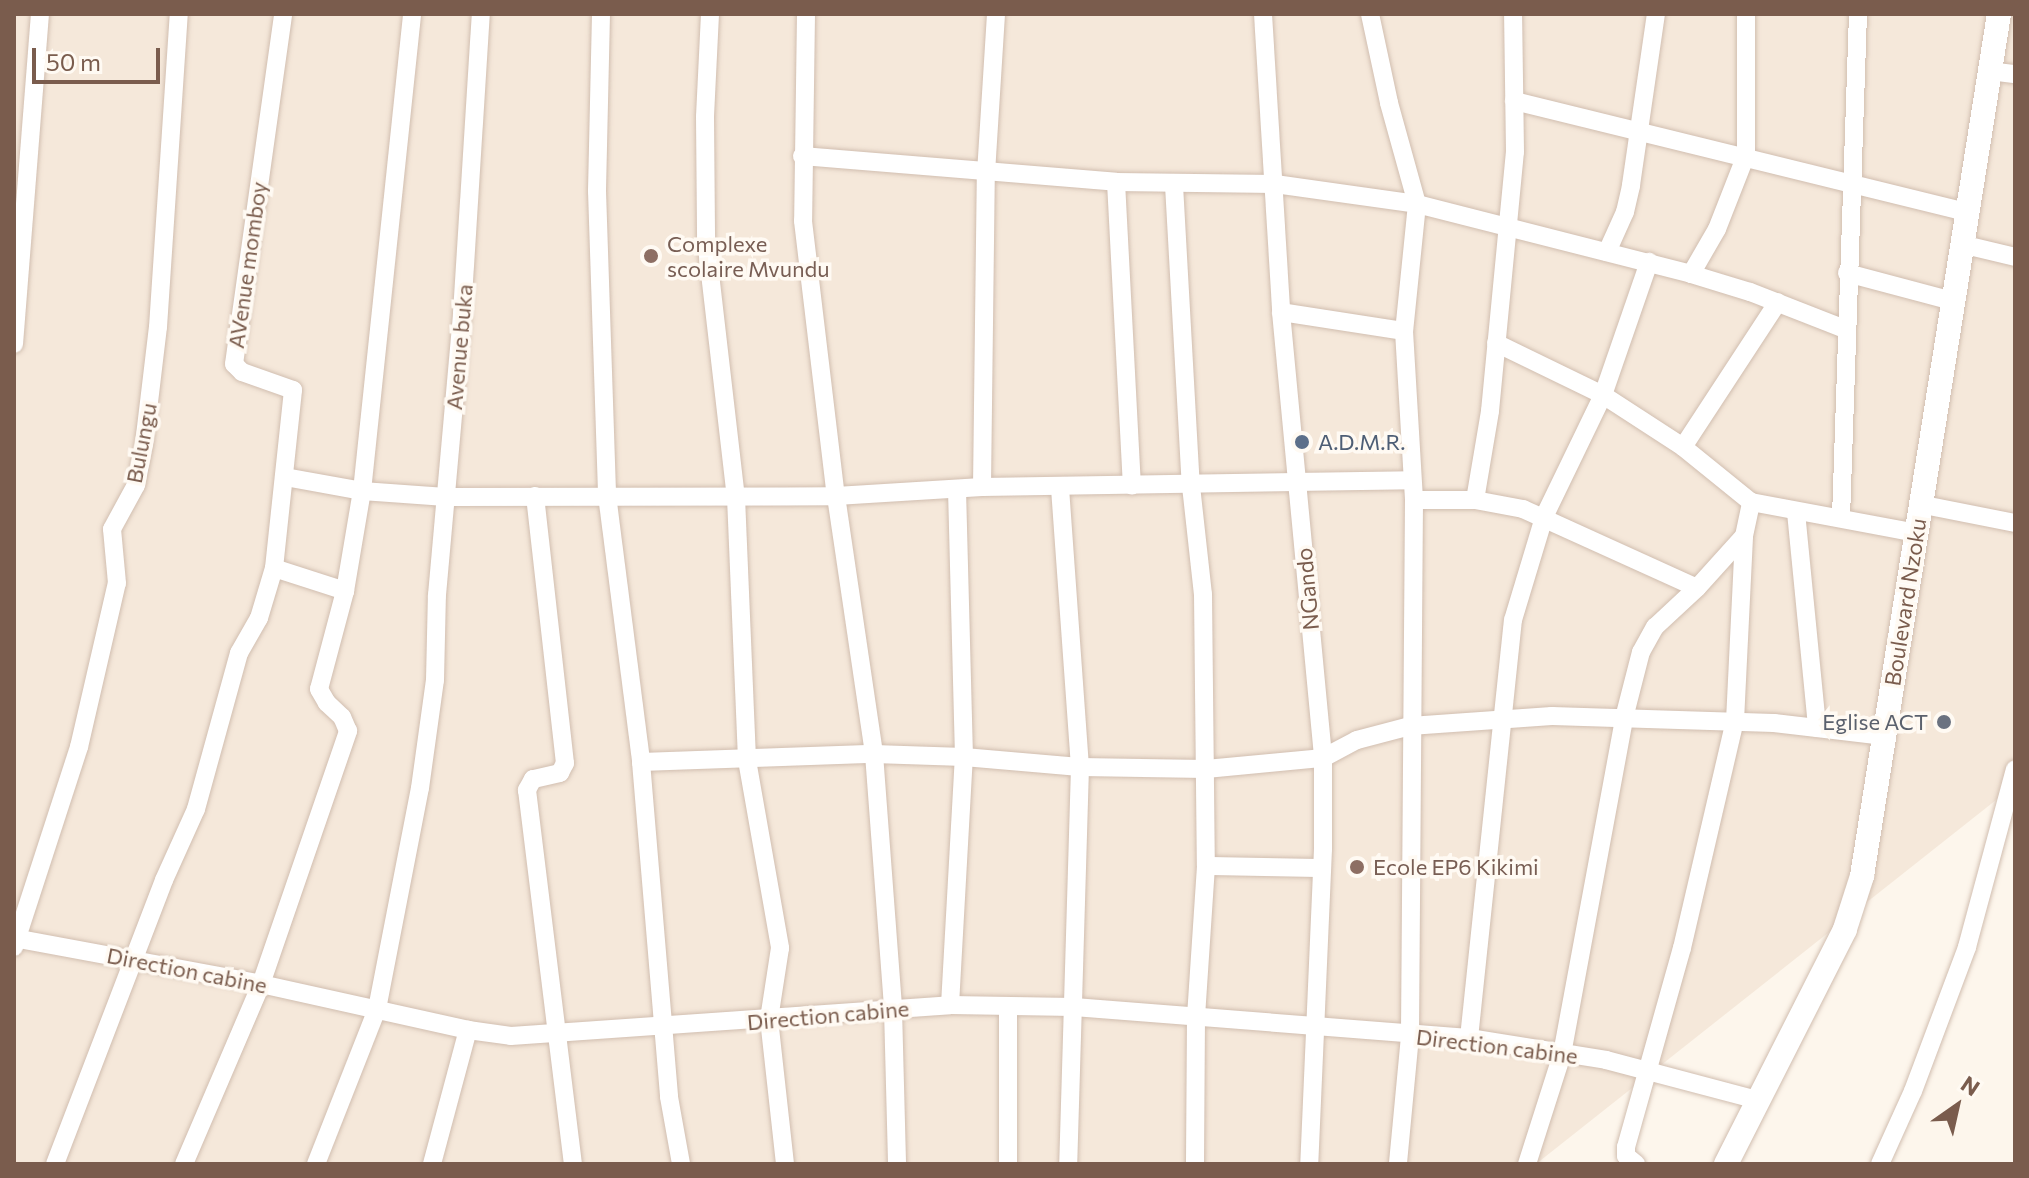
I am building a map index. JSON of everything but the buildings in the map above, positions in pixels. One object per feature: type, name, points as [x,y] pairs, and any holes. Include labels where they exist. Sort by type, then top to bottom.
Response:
[{"type":"street","points":[[14,344],[40,14]]},
{"type":"street","name":"Bulungu","points":[[15,941],[79,747],[117,583],[112,529],[136,485],[146,433],[158,327],[179,14]]},
{"type":"street","name":"AVenue momboy","points":[[283,14],[234,364],[242,372],[293,390],[285,477]]},
{"type":"street","points":[[184,1164],[261,984],[348,731],[342,717],[327,703],[319,689],[345,591],[362,491],[412,14]]},
{"type":"street","name":"Avenue buka","points":[[316,1164],[377,1009],[420,788],[435,680],[437,599],[481,14]]},
{"type":"street","points":[[601,14],[597,191],[607,495],[641,762],[669,1097],[681,1164]]},
{"type":"street","points":[[710,14],[706,239],[736,497],[747,760],[780,948],[769,1019],[785,1164]]},
{"type":"street","points":[[806,14],[803,221],[836,496],[874,754],[893,1009],[897,1164]]},
{"type":"street","points":[[982,487],[986,173],[996,14]]},
{"type":"street","name":"NGando","points":[[1263,14],[1281,312],[1323,758],[1322,868],[1309,1164]]},
{"type":"street","points":[[1370,14],[1389,103],[1417,204],[1404,331],[1414,500],[1410,1036],[1398,1164]]},
{"type":"street","points":[[1475,500],[1496,343],[1515,152],[1513,14]]},
{"type":"street","points":[[1607,252],[1625,212],[1656,14]]},
{"type":"street","points":[[1691,274],[1717,229],[1746,155],[1746,14]]},
{"type":"street","points":[[1841,518],[1849,184],[1858,14]]},
{"type":"street","name":"Boulevard Nzoku","points":[[1726,1164],[1845,929],[1855,903],[1999,14]]},
{"type":"street","points":[[1989,71],[2015,74]]},
{"type":"street","points":[[1514,101],[1640,129],[1967,212]]},
{"type":"street","points":[[802,156],[1116,182],[1275,184],[1417,204],[1691,274],[1778,302],[1845,329]]},
{"type":"street","points":[[1116,182],[1132,486]]},
{"type":"street","points":[[1174,185],[1191,486],[1203,594],[1206,866],[1196,1018],[1195,1164]]},
{"type":"street","points":[[1961,244],[2015,257]]},
{"type":"street","points":[[1469,1038],[1513,620],[1544,517],[1603,395],[1649,262]]},
{"type":"street","points":[[1847,273],[1952,301]]},
{"type":"street","points":[[1683,447],[1778,302]]},
{"type":"street","points":[[1281,312],[1404,331]]},
{"type":"street","points":[[1496,343],[1603,395],[1683,447],[1751,502],[1916,533]]},
{"type":"street","points":[[55,1164],[136,961],[164,880],[196,809],[239,653],[259,618],[274,568],[285,477],[362,491],[446,497],[836,496],[982,487],[1191,486],[1412,480]]},
{"type":"street","points":[[1060,488],[1080,767],[1068,1164]]},
{"type":"street","points":[[950,1005],[964,757],[957,489]]},
{"type":"street","points":[[535,496],[565,763],[560,773],[533,779],[527,790],[573,1164]]},
{"type":"street","points":[[1414,500],[1475,500],[1544,517],[1697,588]]},
{"type":"street","points":[[1636,1164],[1626,1156],[1626,1147],[1682,948],[1735,721],[1744,536],[1751,502]]},
{"type":"street","points":[[1919,504],[2015,523]]},
{"type":"street","points":[[1796,512],[1817,728]]},
{"type":"street","points":[[1527,1164],[1562,1054],[1624,718],[1648,637],[1744,536]]},
{"type":"street","points":[[274,568],[345,591]]},
{"type":"street","points":[[641,762],[874,754],[964,757],[1080,767],[1206,769],[1323,758],[1357,740],[1410,726],[1503,718],[1735,721],[1884,736]]},
{"type":"street","points":[[1880,1164],[1913,1091],[1967,947],[2015,769]]},
{"type":"street","points":[[1206,866],[1322,868]]},
{"type":"street","name":"Direction cabine","points":[[15,941],[261,984],[468,1030],[511,1036],[950,1005],[1074,1007],[1315,1029],[1469,1038],[1606,1060],[1757,1100]]},
{"type":"street","points":[[1008,1008],[1008,1164]]},
{"type":"street","points":[[432,1164],[468,1030]]},
{"type":"shaded area","points":[[14,14],[2015,14],[2015,785],[1536,1164],[14,1164]]},
{"type":"place","name":"Complexe scolaire Mvundu","points":[[651,256]]},
{"type":"place","name":"A.D.M.R.","points":[[1302,442]]},
{"type":"place","name":"Eglise ACT","points":[[1944,722]]},
{"type":"place","name":"Ecole EP6 Kikimi","points":[[1357,867]]}]
